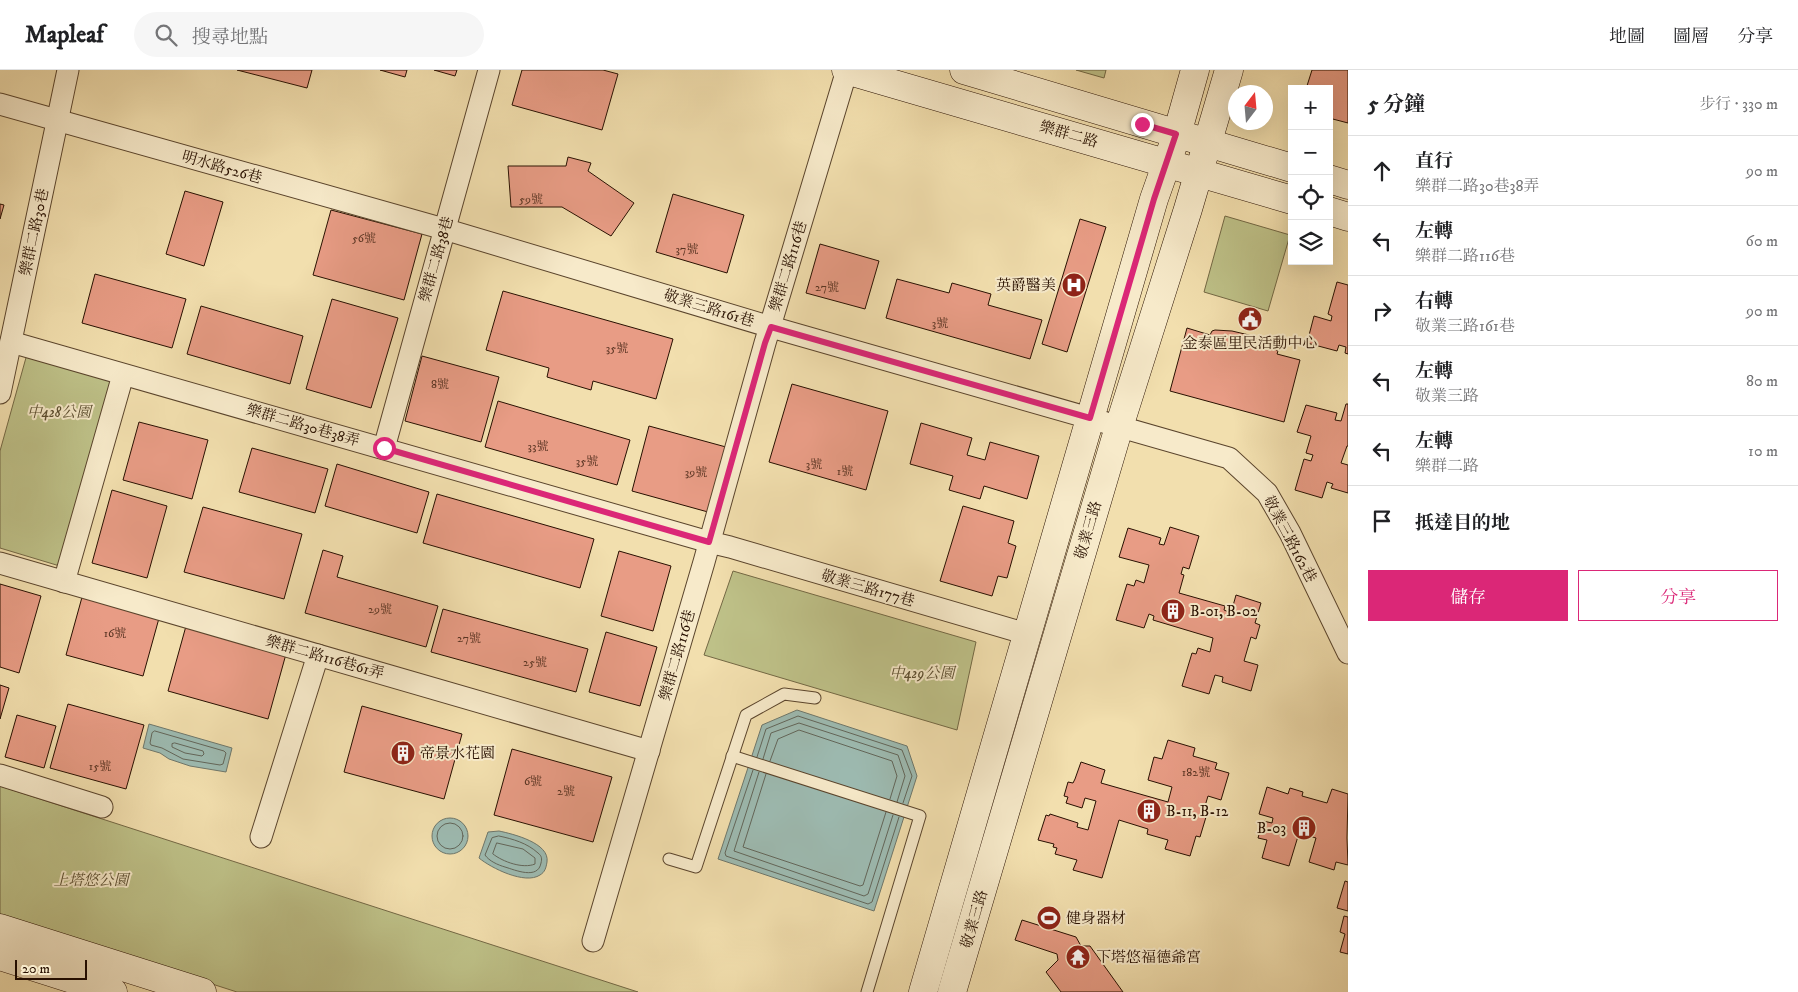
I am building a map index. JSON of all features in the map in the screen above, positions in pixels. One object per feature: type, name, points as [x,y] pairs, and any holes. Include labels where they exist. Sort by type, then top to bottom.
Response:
[{"type":"street","name":"樂群二路30巷","points":[[0,393],[68,70]]},
{"type":"street","name":"樂群二路38巷","points":[[384,448],[489,70]]},
{"type":"street","name":"樂群二路","points":[[847,70],[1288,199]]},
{"type":"street","name":"樂群二路116巷","points":[[593,941],[650,751],[765,343],[847,70]]},
{"type":"street","name":"樂群二路","points":[[964,70],[1288,167]]},
{"type":"street","name":"敬業三路","points":[[923,992],[1154,199],[1195,70]]},
{"type":"street","name":"敬業三路","points":[[952,992],[1119,427],[1229,70]]},
{"type":"street","name":"明水路526巷","points":[[0,104],[444,229]]},
{"type":"street","points":[[1333,180],[1348,185]]},
{"type":"street","points":[[1333,212],[1348,216]]},
{"type":"street","name":"敬業三路161巷","points":[[444,229],[771,327],[1090,418]]},
{"type":"street","name":"樂群二路30巷38弄","points":[[11,342],[709,542]]},
{"type":"street","points":[[64,582],[123,375]]},
{"type":"street","name":"敬業三路162巷","points":[[1090,418],[1229,458],[1267,493],[1290,533],[1348,652]]},
{"type":"street","name":"敬業三路177巷","points":[[709,542],[1027,634]]},
{"type":"street","name":"樂群二路116巷61弄","points":[[0,564],[650,751]]},
{"type":"street","points":[[261,837],[318,655]]},
{"type":"street","points":[[0,775],[102,807]]},
{"type":"street","points":[[0,928],[202,992]]},
{"type":"street","points":[[0,956],[113,992]]},
{"type":"lane","points":[[669,859],[696,867],[746,715],[784,694],[815,698]]},
{"type":"lane","points":[[732,756],[920,816],[867,992]]},
{"type":"green space","points":[[1076,70],[1106,70],[1104,78]]},
{"type":"green space","points":[[1225,216],[1288,234],[1288,242],[1268,311],[1204,292]]},
{"type":"green space","name":"中428公園","points":[[27,354],[116,379],[63,567],[0,548],[0,451]]},
{"type":"green space","name":"中429公園","points":[[733,571],[976,642],[957,730],[704,655]]},
{"type":"green space","name":"上塔悠公園","points":[[0,786],[638,992],[237,992],[0,916]]},
{"type":"water","points":[[797,710],[907,746],[917,776],[874,911],[718,859],[762,725]]},
{"type":"water","points":[[149,724],[232,748],[226,772],[190,766],[143,748]]},
{"type":"water","points":[[450,818],[457,819],[463,823],[467,829],[467,843],[463,849],[457,853],[450,854],[443,853],[437,849],[433,843],[432,836],[433,829],[437,823],[443,819]]},
{"type":"water","points":[[499,831],[513,834],[537,845],[543,850],[547,862],[543,873],[534,878],[517,877],[491,866],[479,858],[488,832]]},
{"type":"building","points":[[237,70],[312,70],[307,88]]},
{"type":"building","points":[[380,70],[407,70],[405,77]]},
{"type":"building","points":[[434,70],[457,70],[455,76]]},
{"type":"building","points":[[522,70],[603,70],[618,74],[602,130],[512,105]]},
{"type":"building","points":[[1312,70],[1348,70],[1348,123],[1333,119],[1333,85],[1307,85]]},
{"type":"building","points":[[568,157],[591,163],[588,171],[634,203],[611,236],[562,207],[511,207],[508,166],[566,166]]},
{"type":"building","points":[[185,191],[223,202],[204,266],[166,254]]},
{"type":"building","points":[[673,194],[744,215],[727,273],[656,252]]},
{"type":"building","points":[[0,204],[4,205],[0,219]]},
{"type":"building","points":[[331,210],[422,234],[404,300],[313,275]]},
{"type":"building","name":"英爵醫美","points":[[1080,219],[1106,227],[1067,352],[1042,344]]},
{"type":"building","points":[[820,244],[879,261],[865,309],[806,293]]},
{"type":"building","points":[[95,274],[186,299],[172,348],[82,323]]},
{"type":"building","points":[[897,279],[949,293],[952,283],[991,294],[988,305],[1042,320],[1030,359],[886,318]]},
{"type":"building","points":[[1337,282],[1348,285],[1348,354],[1345,353],[1346,347],[1339,345],[1337,351],[1307,343],[1314,316],[1331,321],[1332,316],[1328,314]]},
{"type":"building","points":[[503,291],[673,339],[656,399],[593,381],[591,390],[547,377],[549,368],[486,350]]},
{"type":"building","points":[[332,299],[398,318],[371,408],[306,389]]},
{"type":"building","points":[[201,306],[303,336],[290,384],[187,354]]},
{"type":"building","points":[[1187,328],[1210,335],[1215,330],[1249,335],[1278,351],[1277,354],[1300,360],[1284,422],[1170,391]]},
{"type":"building","points":[[422,356],[499,377],[481,442],[405,421]]},
{"type":"building","points":[[792,384],[888,411],[866,490],[769,462]]},
{"type":"building","points":[[498,401],[630,440],[617,485],[485,447]]},
{"type":"building","points":[[1346,404],[1348,404],[1348,446],[1341,463],[1348,465],[1348,493],[1331,488],[1333,484],[1327,482],[1322,498],[1295,490],[1304,459],[1311,461],[1313,455],[1306,453],[1311,436],[1297,432],[1306,405],[1337,413],[1335,420],[1341,421]]},
{"type":"building","points":[[139,422],[208,440],[192,499],[123,480]]},
{"type":"building","points":[[921,423],[972,438],[967,455],[985,460],[990,442],[1039,456],[1027,499],[984,486],[980,499],[949,490],[953,476],[910,464]]},
{"type":"building","points":[[649,426],[726,447],[708,512],[632,491]]},
{"type":"building","points":[[252,448],[328,469],[315,513],[239,492]]},
{"type":"building","points":[[337,464],[429,492],[417,533],[325,506]]},
{"type":"building","points":[[112,490],[167,506],[147,578],[92,563]]},
{"type":"building","points":[[437,494],[594,539],[580,588],[423,543]]},
{"type":"building","points":[[963,506],[1014,521],[1008,543],[1016,546],[1007,578],[998,576],[992,596],[940,581]]},
{"type":"building","points":[[203,507],[302,534],[284,599],[184,572]]},
{"type":"building","name":"B-01, B-02","points":[[1170,527],[1199,536],[1189,569],[1183,567],[1181,574],[1184,575],[1179,593],[1225,606],[1224,610],[1231,613],[1236,595],[1261,603],[1255,623],[1260,625],[1256,639],[1251,637],[1244,661],[1258,665],[1251,691],[1222,682],[1223,677],[1215,675],[1209,694],[1182,686],[1192,653],[1196,654],[1198,648],[1210,652],[1213,638],[1153,620],[1154,616],[1149,614],[1144,628],[1116,620],[1127,584],[1134,586],[1136,580],[1144,583],[1149,565],[1119,557],[1128,528],[1161,538],[1159,544],[1164,545]]},
{"type":"building","points":[[323,550],[343,556],[337,577],[438,606],[426,647],[305,613]]},
{"type":"building","points":[[619,551],[671,566],[653,631],[601,616]]},
{"type":"building","points":[[0,584],[41,596],[19,673],[0,667]]},
{"type":"building","points":[[84,590],[161,611],[143,676],[66,655]]},
{"type":"building","points":[[443,609],[588,649],[576,692],[431,652]]},
{"type":"building","points":[[186,626],[286,654],[268,719],[168,691]]},
{"type":"building","points":[[606,632],[657,647],[640,706],[589,692]]},
{"type":"building","points":[[0,685],[9,688],[0,719]]},
{"type":"building","points":[[68,704],[144,725],[126,789],[50,768]]},
{"type":"building","name":"帝景水花園","points":[[362,706],[462,734],[444,799],[344,772]]},
{"type":"building","points":[[17,715],[56,726],[44,768],[5,757]]},
{"type":"building","name":"B-11, B-12","points":[[1168,740],[1195,748],[1193,756],[1217,763],[1215,769],[1229,773],[1221,800],[1208,796],[1202,816],[1206,817],[1200,837],[1196,836],[1190,856],[1165,849],[1168,840],[1147,834],[1148,829],[1119,820],[1102,878],[1073,870],[1077,860],[1055,854],[1057,848],[1053,847],[1054,844],[1038,840],[1046,815],[1049,816],[1050,814],[1078,823],[1077,827],[1088,830],[1096,801],[1085,798],[1082,808],[1066,803],[1068,797],[1064,796],[1068,782],[1073,783],[1081,762],[1105,770],[1101,783],[1168,802],[1172,787],[1148,780],[1154,757],[1162,759]]},
{"type":"building","name":"帝景水花園","points":[[512,749],[612,777],[593,842],[494,815]]},
{"type":"building","name":"B-03","points":[[1267,787],[1288,794],[1290,788],[1303,792],[1302,796],[1327,803],[1332,789],[1348,794],[1348,865],[1336,862],[1334,870],[1309,862],[1316,838],[1299,833],[1289,866],[1262,858],[1267,840],[1258,838],[1263,821],[1272,823],[1273,818],[1259,814]]},
{"type":"building","points":[[1345,881],[1348,882],[1348,911],[1337,908]]},
{"type":"building","points":[[1344,916],[1348,917],[1348,954],[1340,952],[1345,934],[1340,932]]},
{"type":"building","name":"下塔悠福德爺宮","points":[[1022,920],[1076,937],[1081,946],[1090,946],[1123,992],[1061,992],[1046,972],[1058,960],[1057,954],[1015,940]]},
{"type":"place","name":"英爵醫美","points":[[1074,285]]},
{"type":"place","name":"金泰區里民活動中心","points":[[1250,319]]},
{"type":"place","name":"B-01, B-02","points":[[1173,611]]},
{"type":"place","name":"帝景水花園","points":[[403,753]]},
{"type":"place","name":"B-11, B-12","points":[[1149,811]]},
{"type":"place","name":"B-03","points":[[1304,828]]},
{"type":"place","name":"健身器材","points":[[1049,918]]},
{"type":"place","name":"下塔悠福德爺宮","points":[[1078,957]]},
{"type":"route","points":[[384,448],[709,542],[771,327],[1090,418],[1154,199],[1176,134],[1142,124]]}]
